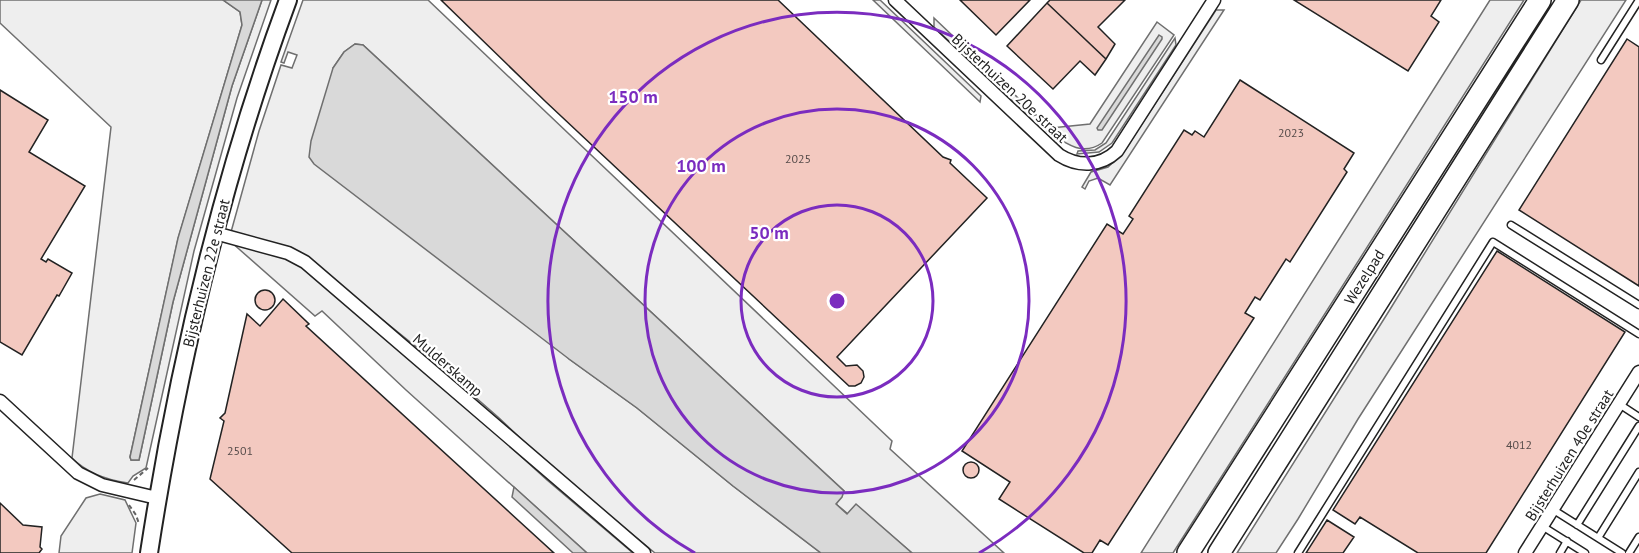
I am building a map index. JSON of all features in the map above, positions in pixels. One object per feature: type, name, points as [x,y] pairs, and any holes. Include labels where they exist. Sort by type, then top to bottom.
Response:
[{"type":"highway","name":"Wezelpad","points":[[1188,553],[1540,0]]},
{"type":"highway","name":"Wezelpad","points":[[1219,553],[1568,0]]},
{"type":"main road","name":"Bijsterhuizen 22e straat","points":[[149,553],[193,321],[215,233],[244,131],[288,0]]},
{"type":"street","name":"Bijsterhuizen 20e straat","points":[[896,0],[1059,155],[1074,163],[1083,164],[1105,160],[1117,151],[1214,0]]},
{"type":"street","name":"Mulderskamp","points":[[215,233],[288,253],[305,262],[644,553]]},
{"type":"street","name":"Bijsterhuizen 40e straat","points":[[1525,553],[1639,372]]},
{"type":"street","points":[[0,401],[78,473],[102,485],[158,498]]},
{"type":"lane","points":[[1601,60],[1639,0]]},
{"type":"lane","points":[[1511,225],[1639,305]]},
{"type":"lane","points":[[1298,553],[1493,242],[1639,334]]},
{"type":"lane","points":[[1619,404],[1639,417]]},
{"type":"lane","points":[[1577,525],[1639,426]]},
{"type":"lane","points":[[1598,537],[1639,472]]},
{"type":"lane","points":[[1552,509],[1622,553]]},
{"type":"lane","points":[[1542,525],[1586,553]]},
{"type":"lane","points":[[1629,553],[1639,537]]},
{"type":"lane","points":[[1560,553],[1567,541]]},
{"type":"shaded area","points":[[0,0],[223,0],[240,12],[242,25],[178,239],[130,457],[131,460],[139,460],[173,302],[232,86],[262,0],[271,0],[237,98],[194,251],[146,468],[133,476],[128,483],[98,475],[84,468],[72,458],[111,127],[0,23]]},
{"type":"shaded area","points":[[223,0],[262,0],[232,86],[173,302],[139,460],[131,460],[178,238],[242,25],[240,12]]},
{"type":"shaded area","points":[[303,0],[428,0],[892,441],[890,449],[1004,553],[912,553],[856,505],[848,514],[836,504],[844,491],[363,45],[355,44],[344,52],[333,68],[569,359],[637,408],[733,486],[821,553],[655,553],[556,472],[435,362],[307,259],[231,232],[259,131],[281,65],[292,68],[297,55],[288,52],[284,63],[281,62]]},
{"type":"shaded area","points":[[873,0],[880,0],[981,96],[980,102]]},
{"type":"shaded area","points":[[1490,0],[1524,0],[1173,553],[1141,553]]},
{"type":"shaded area","points":[[1581,0],[1626,0],[1358,419],[1276,553],[1237,553],[1389,311]]},
{"type":"shaded area","points":[[1216,10],[1224,10],[1110,185],[1098,178],[1089,181],[1085,189],[1082,187],[1091,172],[1108,167],[1123,153]]},
{"type":"shaded area","points":[[934,18],[1036,115],[1029,117],[934,27]]},
{"type":"shaded area","points":[[1157,22],[1174,35],[1102,143],[1088,149],[1081,149],[1067,144],[1047,131],[1048,126],[1051,128],[1090,124]]},
{"type":"shaded area","points":[[1159,35],[1162,39],[1102,130],[1098,130],[1097,128]]},
{"type":"shaded area","points":[[1175,38],[1176,45],[1112,143],[1099,152],[1077,154],[1078,151],[1095,150],[1106,143]]},
{"type":"shaded area","points":[[355,44],[363,45],[844,491],[836,504],[847,514],[856,504],[912,553],[821,553],[733,486],[637,408],[569,359],[314,164],[309,157],[311,141],[333,68],[344,52]]},
{"type":"shaded area","points":[[231,242],[294,259],[633,553],[587,553],[322,311],[315,316]]},
{"type":"shaded area","points":[[514,487],[587,553],[573,553],[512,497]]},
{"type":"shaded area","points":[[100,494],[125,500],[136,523],[132,553],[59,553],[61,536],[86,498]]},
{"type":"building","points":[[441,0],[778,0],[943,157],[951,160],[950,163],[987,198],[837,357],[846,366],[857,365],[863,371],[864,377],[861,383],[849,386],[546,102]]},
{"type":"building","points":[[960,0],[1030,0],[996,35]]},
{"type":"building","points":[[1050,0],[1125,0],[1098,27],[1115,44],[1106,59],[1047,3]]},
{"type":"building","points":[[1294,0],[1441,0],[1431,16],[1439,22],[1408,71]]},
{"type":"building","points":[[1047,3],[1106,59],[1095,75],[1080,61],[1053,89],[1007,46]]},
{"type":"building","points":[[1627,39],[1639,47],[1639,286],[1519,210]]},
{"type":"building","points":[[1240,80],[1354,153],[1344,169],[1347,172],[1290,262],[1286,259],[1260,300],[1255,297],[1245,313],[1254,318],[1108,545],[1100,540],[1092,553],[1084,553],[999,499],[1010,482],[962,451],[1107,224],[1123,234],[1133,219],[1129,216],[1184,130],[1192,135],[1195,131],[1204,137]]},
{"type":"building","points":[[0,90],[48,120],[29,152],[85,186],[41,259],[46,262],[48,259],[72,273],[22,355],[0,342]]},
{"type":"building","points":[[1497,251],[1625,332],[1486,553],[1418,553],[1360,517],[1355,524],[1333,510]]},
{"type":"building","points":[[265,290],[272,293],[275,300],[272,307],[265,310],[258,307],[255,300],[258,293]]},
{"type":"building","points":[[283,299],[309,324],[306,326],[554,553],[292,553],[210,479],[224,421],[220,418],[225,413],[247,314],[260,326]]},
{"type":"building","points":[[968,462],[974,462],[979,470],[977,476],[968,478],[963,473],[963,467]]},
{"type":"building","points":[[0,503],[23,525],[42,527],[40,547],[42,549],[39,553],[0,553]]},
{"type":"building","points":[[1327,520],[1354,537],[1343,553],[1306,553]]}]
